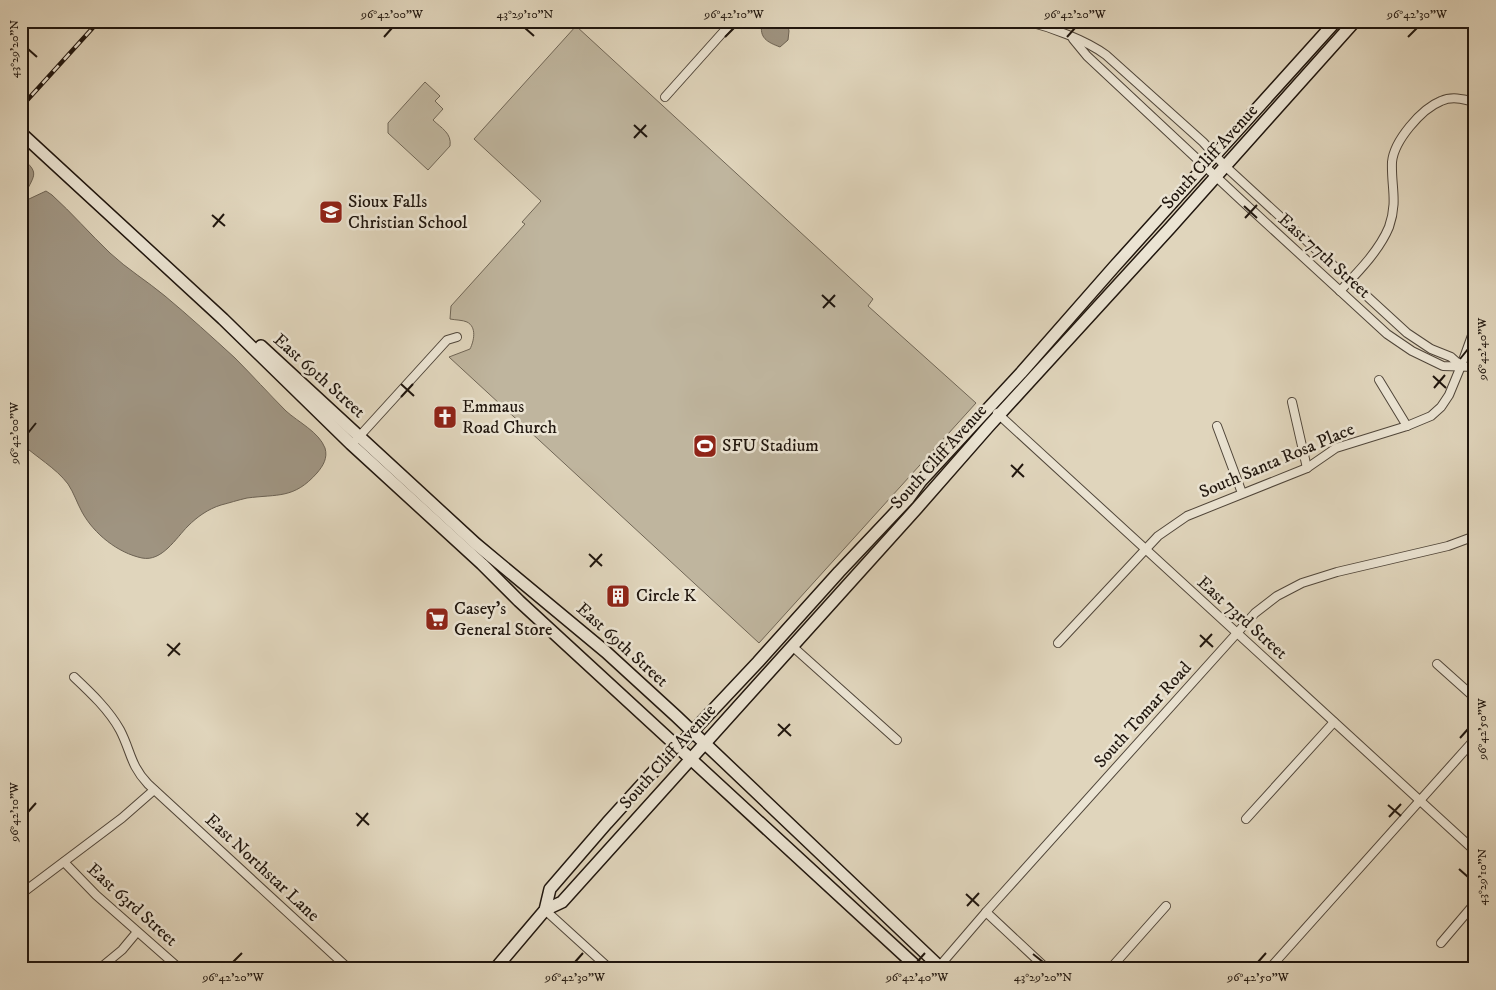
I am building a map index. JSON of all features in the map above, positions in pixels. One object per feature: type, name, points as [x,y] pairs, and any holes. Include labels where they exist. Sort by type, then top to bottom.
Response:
[{"type":"main road","name":"South Cliff Avenue","points":[[545,910],[550,889],[607,823],[908,499],[989,406],[1021,374],[1336,21]]},
{"type":"main road","name":"South Cliff Avenue","points":[[495,969],[545,910],[562,902],[1355,21]]},
{"type":"main road","name":"East 69th Street","points":[[24,136],[223,319],[265,349],[519,601],[633,708],[678,747],[919,969]]},
{"type":"main road","name":"East 69th Street","points":[[355,440],[476,544],[577,627],[692,732],[939,968]]},
{"type":"street","points":[[665,97],[733,21]]},
{"type":"street","name":"East 77th Street","points":[[1026,21],[1090,44],[1106,54],[1407,333],[1431,349],[1451,357],[1461,366]]},
{"type":"street","name":"East 77th Street","points":[[1073,38],[1087,56],[1387,334],[1412,351],[1443,366],[1475,367]]},
{"type":"street","points":[[1340,291],[1377,248],[1388,228],[1393,212],[1395,194],[1392,162],[1396,148],[1404,135],[1418,119],[1441,101],[1457,98],[1475,102]]},
{"type":"street","name":"South Santa Rosa Place","points":[[1058,643],[1158,536],[1187,516],[1307,468],[1336,448],[1407,426],[1432,416],[1449,395],[1475,328]]},
{"type":"street","points":[[355,440],[447,340],[457,337]]},
{"type":"street","points":[[1379,380],[1407,426]]},
{"type":"street","points":[[1292,402],[1307,468]]},
{"type":"street","name":"East 73rd Street","points":[[989,406],[1475,851]]},
{"type":"street","points":[[1217,426],[1242,493]]},
{"type":"street","name":"South Tomar Road","points":[[939,968],[986,912],[1255,613],[1277,596],[1302,583],[1337,572],[1448,546],[1475,536]]},
{"type":"street","points":[[792,646],[897,740]]},
{"type":"street","points":[[1437,664],[1475,698]]},
{"type":"street","name":"East Northstar Lane","points":[[74,678],[90,692],[115,722],[135,767],[143,779],[349,969]]},
{"type":"street","points":[[1246,819],[1334,722]]},
{"type":"street","points":[[1269,969],[1475,739]]},
{"type":"street","points":[[21,894],[122,818],[154,790]]},
{"type":"street","name":"East 63rd Street","points":[[64,862],[96,895],[180,969]]},
{"type":"street","points":[[1441,943],[1475,903]]},
{"type":"street","points":[[1110,969],[1166,906]]},
{"type":"street","points":[[545,910],[610,969]]},
{"type":"street","points":[[986,912],[1047,969]]},
{"type":"street","points":[[99,969],[122,950],[137,932]]},
{"type":"shaded area","points":[[764,21],[787,21],[788,40],[780,47],[765,39],[761,28]]},
{"type":"shaded area","points":[[576,26],[873,299],[868,306],[976,403],[759,643],[449,357],[470,349],[474,334],[472,327],[467,322],[450,319],[451,306],[525,224],[522,222],[541,201],[474,139]]},
{"type":"shaded area","points":[[425,82],[440,96],[435,101],[443,109],[433,120],[445,131],[450,141],[450,146],[428,170],[388,133],[388,123]]},
{"type":"shaded area","points":[[21,158],[28,163],[34,172],[25,196],[29,199],[46,191],[52,195],[110,253],[192,319],[235,358],[286,411],[318,437],[325,448],[325,458],[323,465],[309,481],[285,494],[247,498],[212,509],[191,523],[162,553],[149,558],[142,558],[124,552],[93,528],[63,478],[21,443]]},
{"type":"railway","points":[[21,107],[99,21]]},
{"type":"place","name":"Sioux Falls Christian School","points":[[331,212]]},
{"type":"place","name":"Emmaus Road Church","points":[[445,417]]},
{"type":"place","name":"SFU Stadium","points":[[705,446]]},
{"type":"place","name":"Circle K","points":[[618,596]]},
{"type":"place","name":"Casey's General Store","points":[[437,619]]}]
